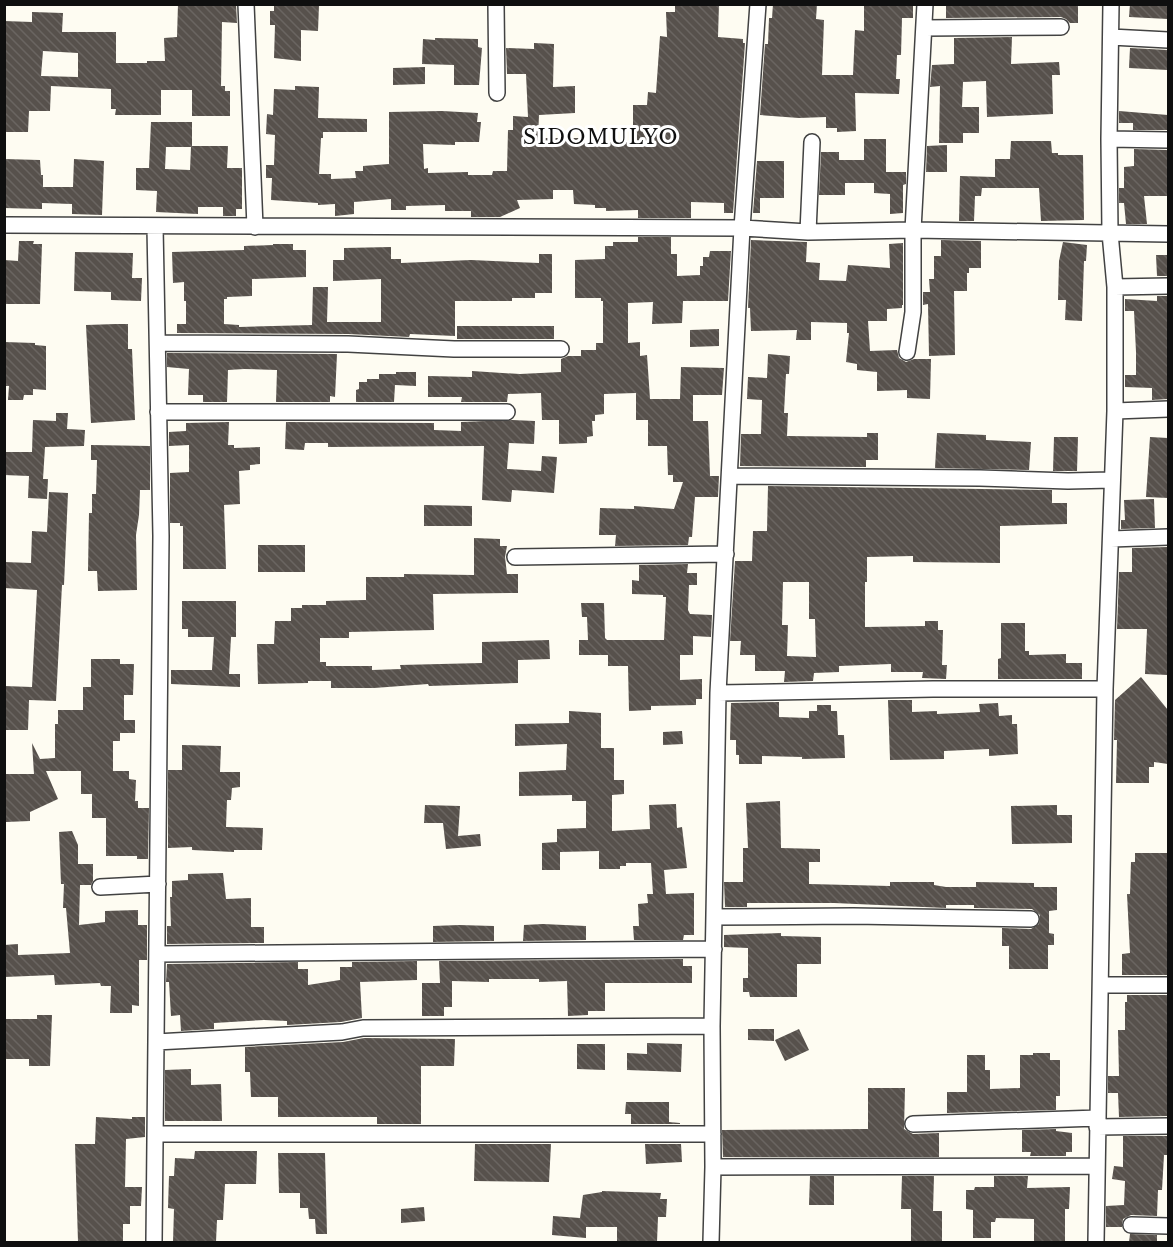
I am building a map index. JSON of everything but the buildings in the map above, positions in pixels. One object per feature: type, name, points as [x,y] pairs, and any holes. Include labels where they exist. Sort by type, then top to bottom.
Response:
[{"type":"street","points":[[246,4],[255,226]]},
{"type":"street","points":[[496,4],[496,93]]},
{"type":"street","points":[[711,1242],[718,693],[742,228],[758,4]]},
{"type":"street","points":[[907,352],[913,312],[913,230],[925,4]]},
{"type":"street","points":[[1096,1242],[1086,1166],[1095,1121],[1101,985],[1105,690],[1114,411],[1114,287],[1110,233],[1109,139],[1111,4]]},
{"type":"street","points":[[924,28],[1060,27]]},
{"type":"street","points":[[1111,37],[1168,40]]},
{"type":"street","points":[[1109,139],[1168,140]]},
{"type":"street","points":[[807,232],[812,142]]},
{"type":"street","points":[[4,225],[742,228],[807,232],[913,230],[1168,234]]},
{"type":"street","points":[[154,1242],[161,536],[155,227]]},
{"type":"street","points":[[1114,287],[1168,286]]},
{"type":"street","points":[[158,343],[348,344],[454,349],[561,349]]},
{"type":"street","points":[[1114,411],[1168,409]]},
{"type":"street","points":[[158,412],[507,411]]},
{"type":"street","points":[[730,476],[1112,480]]},
{"type":"street","points":[[1111,539],[1168,537]]},
{"type":"street","points":[[515,557],[726,554]]},
{"type":"street","points":[[718,693],[933,689],[1105,690]]},
{"type":"street","points":[[100,887],[158,884]]},
{"type":"street","points":[[714,917],[853,916],[1030,919]]},
{"type":"street","points":[[158,954],[714,950]]},
{"type":"street","points":[[1101,985],[1168,985]]},
{"type":"street","points":[[156,1042],[342,1032],[363,1028],[712,1026]]},
{"type":"street","points":[[913,1124],[1075,1119],[1168,1126]]},
{"type":"street","points":[[155,1134],[712,1134]]},
{"type":"street","points":[[713,1167],[1086,1166]]},
{"type":"street","points":[[1131,1225],[1168,1226]]},
{"type":"district","name":"SIDOMULYO","points":[[601,137]]}]
